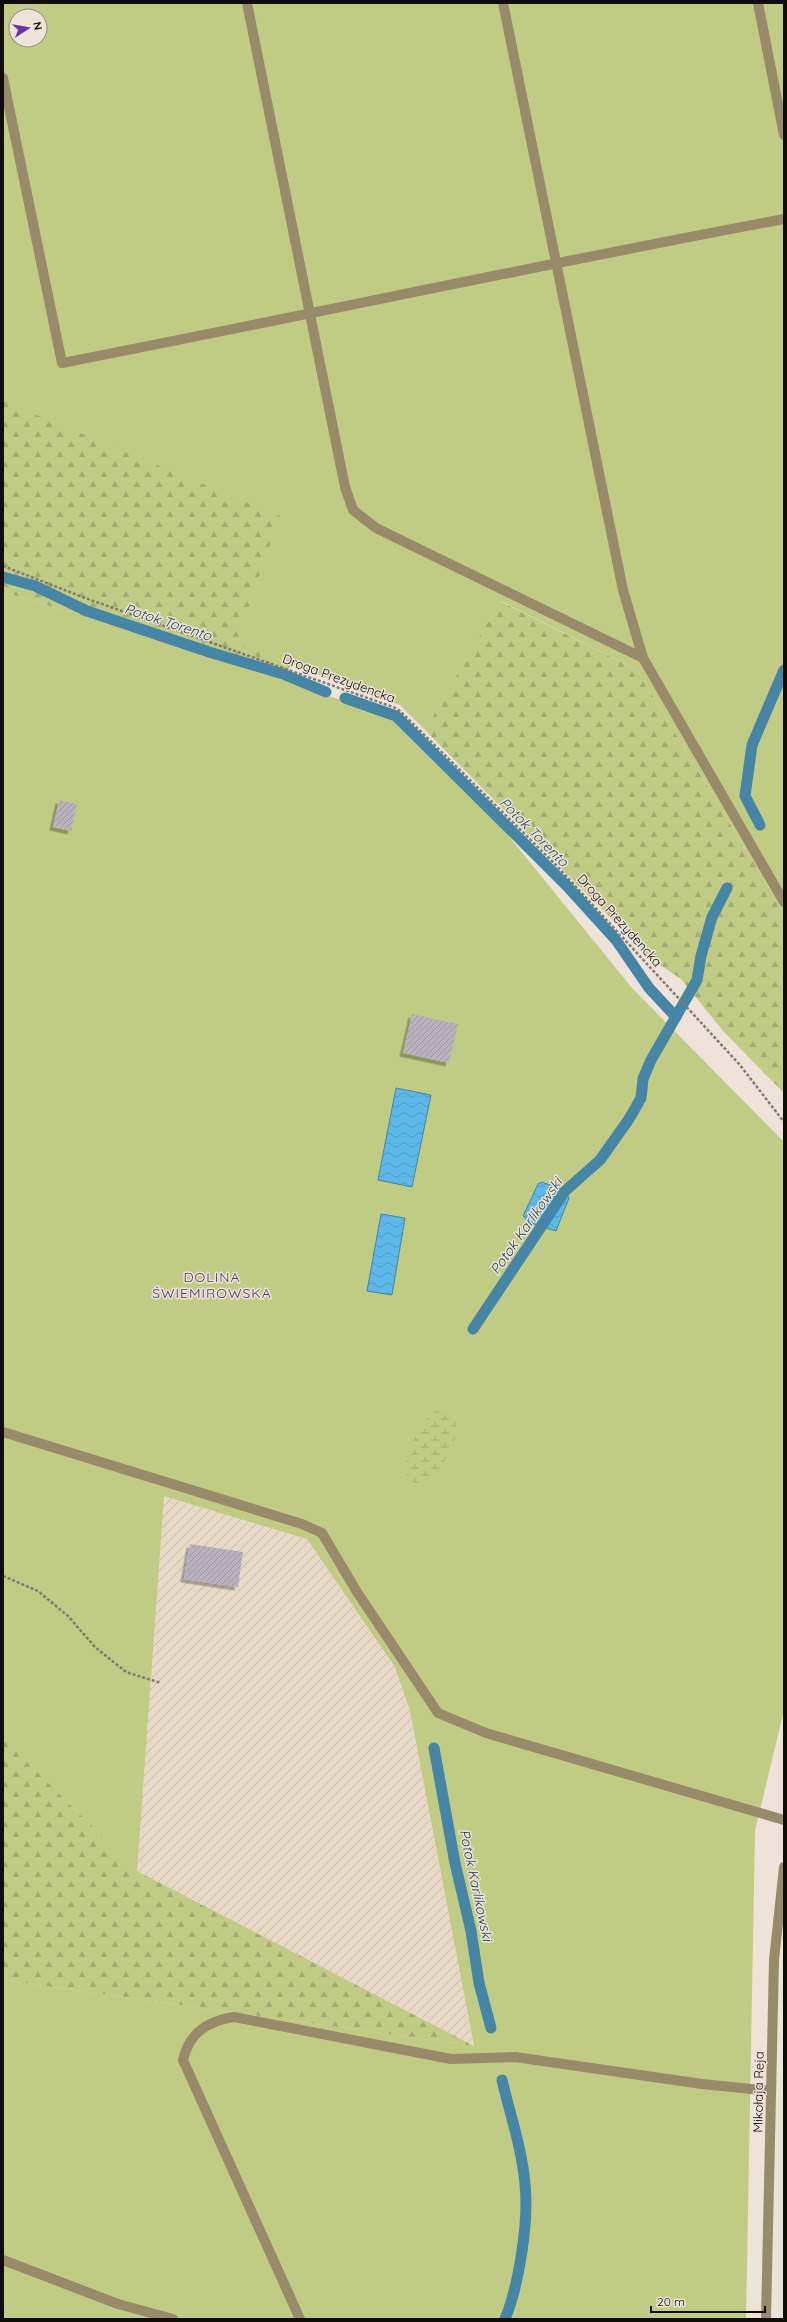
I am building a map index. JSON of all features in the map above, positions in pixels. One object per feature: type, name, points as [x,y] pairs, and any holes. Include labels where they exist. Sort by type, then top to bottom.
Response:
[{"type":"street","points":[[247,3],[345,487],[353,510],[376,528],[643,658]]},
{"type":"street","points":[[503,3],[623,590],[643,658],[784,902]]},
{"type":"street","points":[[758,3],[784,135]]},
{"type":"street","points":[[3,78],[62,363],[310,314],[557,262],[784,219]]},
{"type":"street","points":[[3,1432],[302,1524],[322,1533],[356,1592],[438,1713],[486,1733],[784,1820]]},
{"type":"street","name":"Mikołaja Reja","points":[[766,2319],[774,1960],[784,1866]]},
{"type":"street","points":[[300,2319],[183,2060],[186,2046],[193,2036],[219,2019],[234,2017],[451,2059],[515,2057],[702,2084],[771,2092]]},
{"type":"street","points":[[3,2260],[118,2304],[173,2319]]},
{"type":"path","name":"Droga Prezydencka","points":[[3,566],[85,598],[393,707],[400,711],[555,864],[740,1065],[784,1122]]},
{"type":"path","points":[[3,1576],[38,1591],[68,1616],[95,1648],[126,1672],[161,1683]]},
{"type":"shaded area","points":[[3,1447],[307,1539],[395,1667],[402,1683],[410,1711],[474,2046],[3,1980]]},
{"type":"green space","points":[[3,3],[784,3],[784,913],[637,670],[501,601],[425,730],[400,705],[3,556]]},
{"type":"green space","points":[[3,401],[280,516],[236,643],[292,664],[284,677],[3,592]]},
{"type":"green space","points":[[3,592],[284,677],[311,690],[392,717],[498,823],[632,988],[784,1142],[784,1710],[755,1831],[746,2319],[3,2319],[3,1980],[474,2046],[410,1711],[395,1667],[307,1539],[164,1496],[137,1871],[3,1738]]},
{"type":"green space","points":[[500,601],[637,670],[784,913],[784,1093],[724,1032],[681,979],[650,958],[425,730]]},
{"type":"green space","points":[[437,1411],[447,1413],[452,1416],[456,1424],[456,1435],[452,1447],[437,1471],[428,1479],[419,1483],[411,1481],[407,1475],[406,1466],[412,1444],[424,1423]]},
{"type":"green space","points":[[3,1738],[137,1871],[474,2046],[3,1980]]},
{"type":"water","points":[[396,1088],[431,1095],[412,1187],[378,1180]]},
{"type":"water","points":[[542,1182],[565,1191],[569,1198],[556,1231],[530,1223],[523,1216],[538,1184]]},
{"type":"water","points":[[381,1214],[405,1218],[392,1295],[367,1291]]},
{"type":"building","points":[[59,800],[77,804],[71,831],[53,827]]},
{"type":"building","points":[[412,1014],[458,1024],[449,1063],[403,1053]]},
{"type":"building","points":[[190,1544],[243,1552],[238,1587],[184,1579]]},
{"type":"waterway","name":"Potok Torento","points":[[3,577],[35,586],[87,611],[209,652],[283,674],[326,692]]},
{"type":"waterway","name":"Potok Karlikowski","points":[[760,825],[745,796],[752,745],[784,670]]},
{"type":"waterway","name":"Potok Torento","points":[[345,698],[396,716],[567,886],[616,940],[649,988],[676,1017]]},
{"type":"waterway","name":"Potok Karlikowski","points":[[473,1329],[565,1191],[600,1160],[629,1119],[641,1098],[643,1079],[651,1060],[697,980],[701,956],[712,917],[727,888]]},
{"type":"waterway","name":"Potok Karlikowski","points":[[434,1748],[455,1863],[471,1931],[479,1983],[491,2028]]},
{"type":"waterway","name":"Potok Karlikowski","points":[[502,2080],[521,2158],[526,2199],[526,2216],[519,2271],[505,2319]]},
{"type":"district","name":"DOLINA ŚWIEMIROWSKA","points":[[212,1286]]}]
